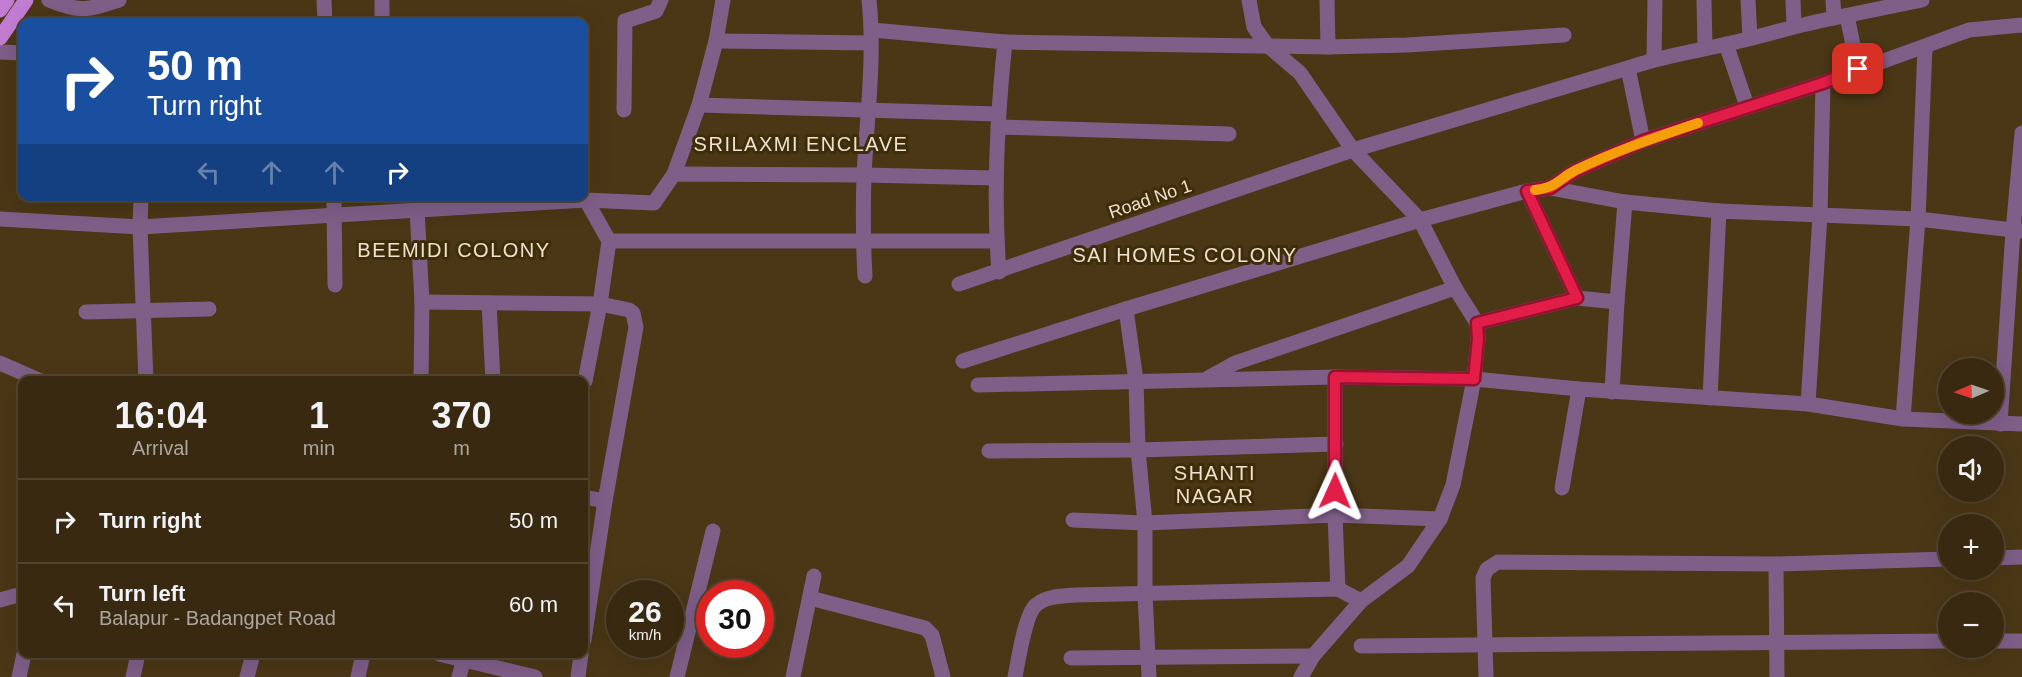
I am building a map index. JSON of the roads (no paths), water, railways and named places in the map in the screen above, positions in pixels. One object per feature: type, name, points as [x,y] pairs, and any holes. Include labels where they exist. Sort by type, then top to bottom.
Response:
[{"type":"main road","points":[[0,10],[7,0]]},
{"type":"main road","points":[[0,38],[26,0]]},
{"type":"street","points":[[49,0],[81,10],[119,0]]},
{"type":"street","points":[[324,0],[326,18]]},
{"type":"street","points":[[382,0],[382,18]]},
{"type":"street","points":[[624,110],[625,21],[656,11],[661,0]]},
{"type":"street","points":[[588,200],[654,203],[674,174],[699,105],[716,41],[723,0]]},
{"type":"street","points":[[865,276],[864,175],[872,36],[869,0]]},
{"type":"street","points":[[1249,0],[1254,27],[1268,45],[1300,73],[1353,150],[1420,220],[1455,288],[1477,323],[1478,339],[1474,379],[1453,485],[1440,519],[1408,566],[1361,601],[1313,656],[1301,677]]},
{"type":"street","points":[[1327,0],[1328,47]]},
{"type":"street","points":[[1654,59],[1655,0]]},
{"type":"street","points":[[1704,0],[1705,48]]},
{"type":"street","points":[[1748,0],[1750,38]]},
{"type":"street","points":[[1793,0],[1794,26]]},
{"type":"street","points":[[1833,0],[1858,69]]},
{"type":"street","name":"Road No 1","points":[[959,284],[1353,150],[1654,59],[1914,1]]},
{"type":"street","points":[[1550,188],[1575,171],[1643,141],[1823,83],[1970,30],[2022,25]]},
{"type":"street","points":[[716,41],[872,36],[1005,42],[1328,47],[1407,45],[1564,34]]},
{"type":"street","points":[[999,272],[996,178],[1005,42]]},
{"type":"street","points":[[1726,44],[1747,106]]},
{"type":"street","points":[[1903,419],[1918,219],[1924,47]]},
{"type":"street","points":[[0,52],[18,53]]},
{"type":"street","points":[[1628,68],[1643,141]]},
{"type":"street","points":[[1808,404],[1820,215],[1823,83]]},
{"type":"street","points":[[699,105],[869,110],[998,121],[1228,134]]},
{"type":"street","points":[[2004,379],[2017,231],[2022,132]]},
{"type":"street","points":[[674,174],[996,178]]},
{"type":"street","points":[[963,361],[1420,220],[1527,191],[1550,188],[1625,202],[1719,211],[1918,219],[2017,231]]},
{"type":"street","points":[[1527,191],[1577,298]]},
{"type":"street","points":[[141,201],[146,376]]},
{"type":"street","points":[[334,201],[335,285]]},
{"type":"street","points":[[0,219],[140,227],[567,201]]},
{"type":"street","points":[[586,376],[609,241],[587,201]]},
{"type":"street","points":[[1612,392],[1625,202]]},
{"type":"street","points":[[417,209],[422,302],[421,376]]},
{"type":"street","points":[[1710,398],[1719,211]]},
{"type":"street","points":[[609,241],[997,241]]},
{"type":"street","points":[[1206,379],[1235,363],[1455,288]]},
{"type":"street","points":[[1477,323],[1577,298],[1617,302]]},
{"type":"street","points":[[422,302],[600,304],[629,310],[636,318],[588,614]]},
{"type":"street","points":[[489,303],[493,376]]},
{"type":"street","points":[[86,312],[209,309]]},
{"type":"street","points":[[1126,309],[1136,381],[1138,450],[1145,523],[1145,593],[1149,677]]},
{"type":"street","points":[[0,363],[30,376]]},
{"type":"street","points":[[978,385],[1335,377],[1474,379],[1579,390],[1808,404],[1903,419],[1938,421]]},
{"type":"street","points":[[1335,377],[1335,515],[1338,589]]},
{"type":"street","points":[[1562,488],[1579,390]]},
{"type":"street","points":[[2004,424],[2022,424]]},
{"type":"street","points":[[989,451],[1138,450],[1336,444]]},
{"type":"street","points":[[588,498],[605,501]]},
{"type":"street","points":[[1074,520],[1145,523],[1335,515],[1440,519]]},
{"type":"street","points":[[677,677],[713,531]]},
{"type":"street","points":[[2004,558],[2022,557]]},
{"type":"street","points":[[1486,677],[1483,578],[1487,569],[1498,562],[1776,564],[1938,559]]},
{"type":"street","points":[[1776,564],[1777,677]]},
{"type":"street","points":[[794,677],[814,576]]},
{"type":"street","points":[[1015,677],[1028,616],[1036,605],[1052,597],[1338,589],[1361,601]]},
{"type":"street","points":[[0,600],[18,595]]},
{"type":"street","points":[[810,598],[925,628],[932,635],[943,677]]},
{"type":"street","points":[[1361,646],[1938,641]]},
{"type":"street","points":[[2004,641],[2022,641]]},
{"type":"street","points":[[1071,658],[1313,656]]},
{"type":"street","points":[[19,677],[23,658]]},
{"type":"street","points":[[133,677],[137,658]]},
{"type":"street","points":[[248,677],[252,658]]},
{"type":"street","points":[[358,677],[362,658]]},
{"type":"street","points":[[459,677],[464,658]]},
{"type":"street","points":[[468,658],[535,677]]},
{"type":"street","points":[[578,677],[580,658]]},
{"type":"district","name":"SRILAXMI ENCLAVE","points":[[801,144]]},
{"type":"district","name":"BEEMIDI COLONY","points":[[454,250]]},
{"type":"district","name":"SAI HOMES COLONY","points":[[1185,255]]},
{"type":"district","name":"SHANTI NAGAR","points":[[1215,484]]}]
